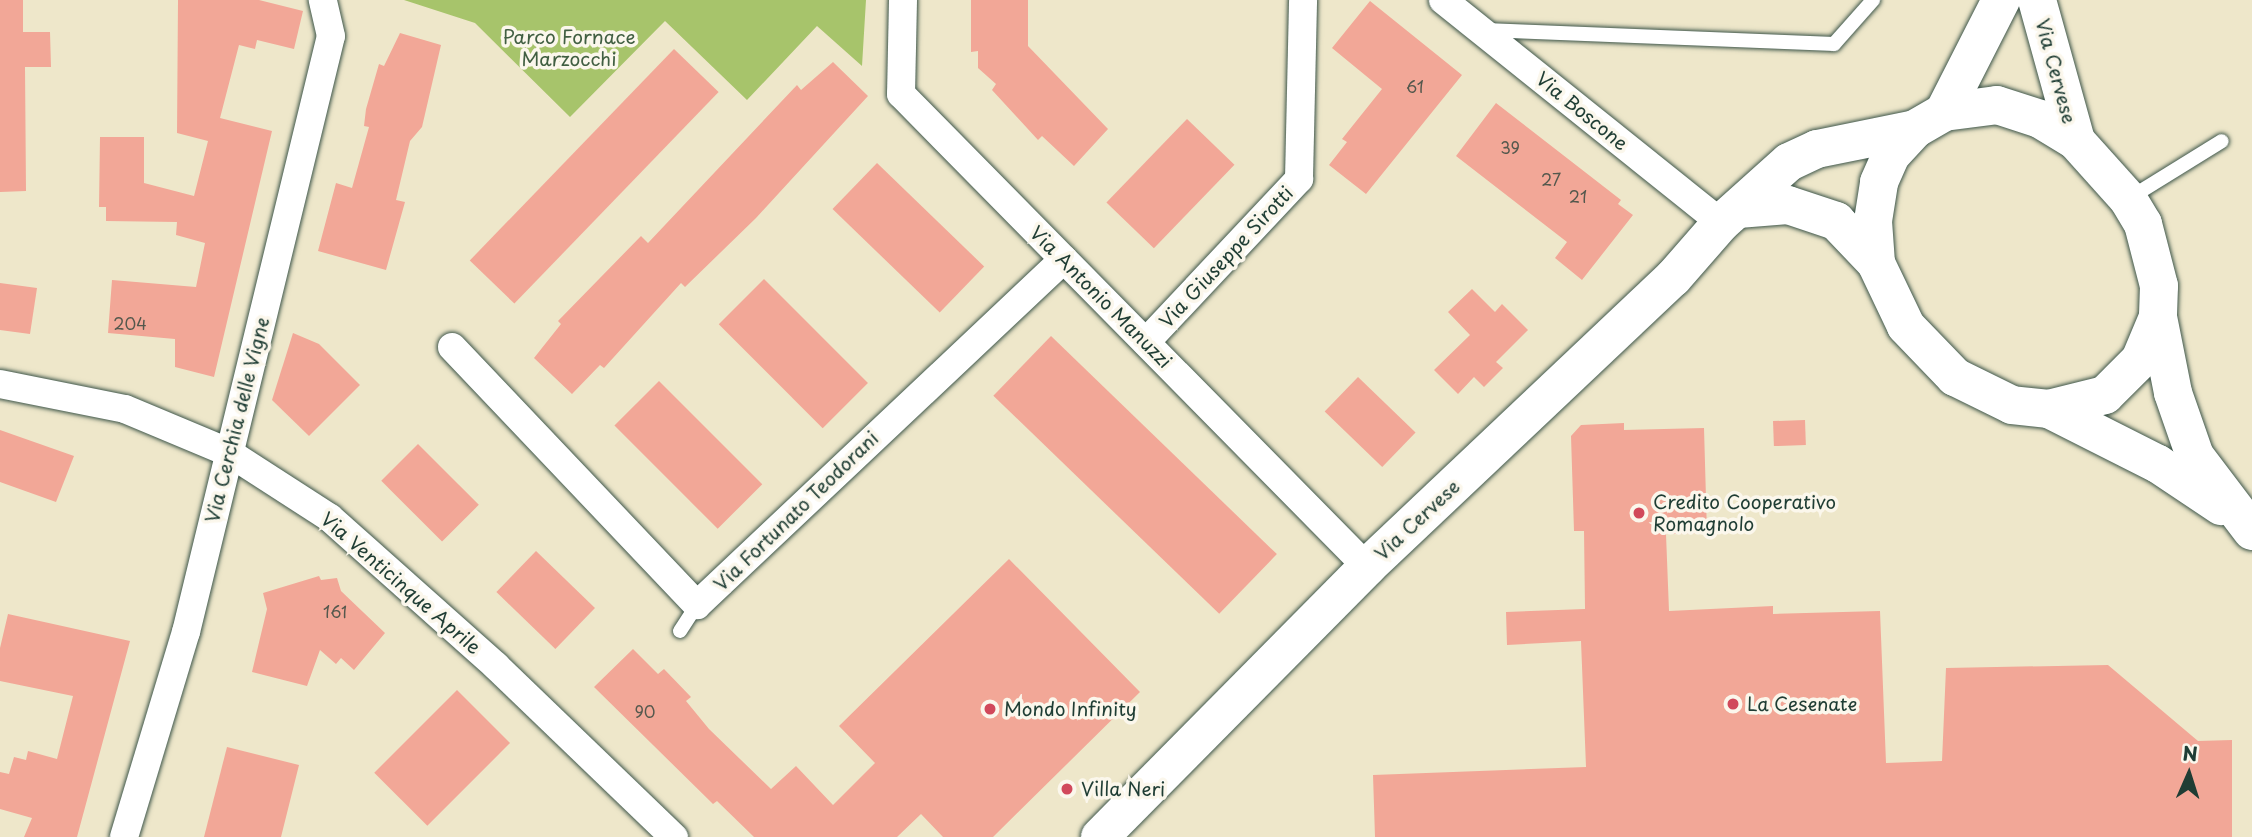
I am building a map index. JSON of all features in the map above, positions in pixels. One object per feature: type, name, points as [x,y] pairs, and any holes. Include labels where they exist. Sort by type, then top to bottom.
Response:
[{"type":"main road","points":[[1877,263],[1874,221],[1879,182],[1891,155],[1929,120],[2001,0]]},
{"type":"main road","name":"Via Cervese","points":[[2037,0],[2076,141]]},
{"type":"main road","name":"Via Cervese","points":[[1100,837],[1367,567],[1673,278],[1729,216],[1789,162],[1817,149],[1997,105],[2040,119],[2076,141]]},
{"type":"main road","points":[[2076,141],[2128,199],[2154,253],[2158,317],[2172,393],[2195,456],[2247,526]]},
{"type":"main road","points":[[1729,216],[1788,205],[1836,221],[1877,263],[1906,326],[1955,377],[2012,405],[2049,409],[2105,395],[2140,360],[2158,317]]},
{"type":"main road","points":[[2049,409],[2158,464],[2247,526]]},
{"type":"street","name":"Via Cerchia delle Vigne","points":[[124,837],[186,632],[331,36],[323,0]]},
{"type":"street","name":"Via Antonio Manuzzi","points":[[903,0],[901,94],[1367,567]]},
{"type":"street","name":"Via Giuseppe Sirotti","points":[[1146,342],[1299,179],[1303,0]]},
{"type":"street","name":"Via Boscone","points":[[1443,0],[1729,216]]},
{"type":"street","name":"Via Fortunato Teodorani","points":[[452,347],[697,605],[1064,259]]},
{"type":"street","name":"Via Venticinque Aprile","points":[[0,384],[125,409],[228,452],[330,518],[496,666],[667,835]]},
{"type":"lane","points":[[1481,30],[1834,44],[1873,0]]},
{"type":"lane","points":[[2128,199],[2222,141]]},
{"type":"lane","points":[[680,631],[697,605]]},
{"type":"green space","name":"Parco Fornace Marzocchi","points":[[404,0],[866,0],[862,66],[817,26],[747,100],[665,21],[570,117],[475,23]]},
{"type":"building","points":[[0,0],[23,0],[23,32],[50,32],[51,67],[25,67],[26,191],[0,192]]},
{"type":"building","points":[[178,0],[259,0],[303,11],[294,49],[257,40],[255,49],[239,45],[220,118],[272,131],[214,377],[175,367],[175,339],[108,333],[112,280],[196,287],[205,243],[176,235],[177,222],[106,221],[106,207],[99,207],[100,137],[144,137],[144,183],[194,196],[208,141],[177,133]]},
{"type":"building","points":[[971,0],[1028,0],[1028,46],[1108,129],[1074,166],[1042,136],[1038,140],[992,90],[996,84],[978,68],[978,51],[971,52]]},
{"type":"building","points":[[1370,1],[1462,75],[1366,194],[1329,165],[1347,142],[1342,139],[1382,89],[1332,48]]},
{"type":"building","points":[[400,33],[441,45],[422,127],[410,141],[396,200],[405,202],[386,270],[318,251],[336,183],[352,188],[369,127],[364,126],[366,109],[379,64],[384,66]]},
{"type":"building","points":[[674,49],[719,92],[514,304],[470,260]]},
{"type":"building","points":[[833,62],[868,96],[756,218],[685,287],[681,283],[604,368],[600,365],[572,394],[534,358],[561,324],[558,321],[641,236],[648,243],[797,85],[801,90]]},
{"type":"building","points":[[1496,103],[1621,200],[1618,204],[1633,215],[1582,280],[1555,258],[1567,242],[1456,156]]},
{"type":"building","points":[[1187,119],[1234,165],[1154,248],[1106,202]]},
{"type":"building","points":[[877,163],[984,267],[940,313],[833,209]]},
{"type":"building","points":[[764,279],[868,383],[823,428],[719,324]]},
{"type":"building","points":[[0,283],[37,288],[30,334],[0,330]]},
{"type":"building","points":[[1472,289],[1495,312],[1502,304],[1528,330],[1496,362],[1503,368],[1484,387],[1474,377],[1458,394],[1434,370],[1470,335],[1448,312]]},
{"type":"building","points":[[293,333],[319,344],[360,385],[309,436],[272,400]]},
{"type":"building","points":[[1051,336],[1277,554],[1219,614],[993,396]]},
{"type":"building","points":[[1358,377],[1416,433],[1382,467],[1325,412]]},
{"type":"building","points":[[659,381],[762,484],[718,529],[614,426]]},
{"type":"building","points":[[1805,420],[1806,445],[1774,446],[1773,421]]},
{"type":"building","name":"La Cesenate","points":[[1624,423],[1624,430],[1704,428],[1707,533],[1666,534],[1669,611],[1773,606],[1773,614],[1880,611],[1886,763],[1942,761],[1946,668],[2108,665],[2198,741],[2232,740],[2232,837],[1375,837],[1373,775],[1586,767],[1581,641],[1507,645],[1506,612],[1585,609],[1584,531],[1574,531],[1571,436],[1581,425]]},
{"type":"building","points":[[0,430],[74,456],[56,502],[0,482]]},
{"type":"building","points":[[418,444],[479,505],[442,542],[381,481]]},
{"type":"building","points":[[536,551],[595,608],[555,649],[496,592]]},
{"type":"building","name":"Mondo Infinity","points":[[1009,559],[1140,692],[993,837],[943,837],[921,814],[897,837],[754,837],[717,801],[713,804],[594,687],[633,649],[658,674],[664,669],[691,697],[686,701],[709,729],[771,789],[796,766],[833,805],[875,763],[839,726]]},
{"type":"building","points":[[319,576],[321,580],[337,578],[341,591],[385,633],[354,670],[341,658],[336,664],[320,650],[307,686],[252,672],[267,609],[263,593]]},
{"type":"building","points":[[8,614],[130,641],[77,837],[24,837],[32,818],[0,809],[0,772],[9,774],[14,757],[26,760],[28,751],[57,759],[73,696],[0,681],[0,648]]},
{"type":"building","points":[[457,690],[510,743],[427,826],[374,773]]},
{"type":"building","points":[[227,747],[299,765],[281,837],[204,837]]},
{"type":"place","name":"Credito Cooperativo Romagnolo","points":[[1639,513]]},
{"type":"place","name":"La Cesenate","points":[[1733,704]]},
{"type":"place","name":"Mondo Infinity","points":[[990,709]]},
{"type":"place","name":"Villa Neri","points":[[1067,789]]}]
